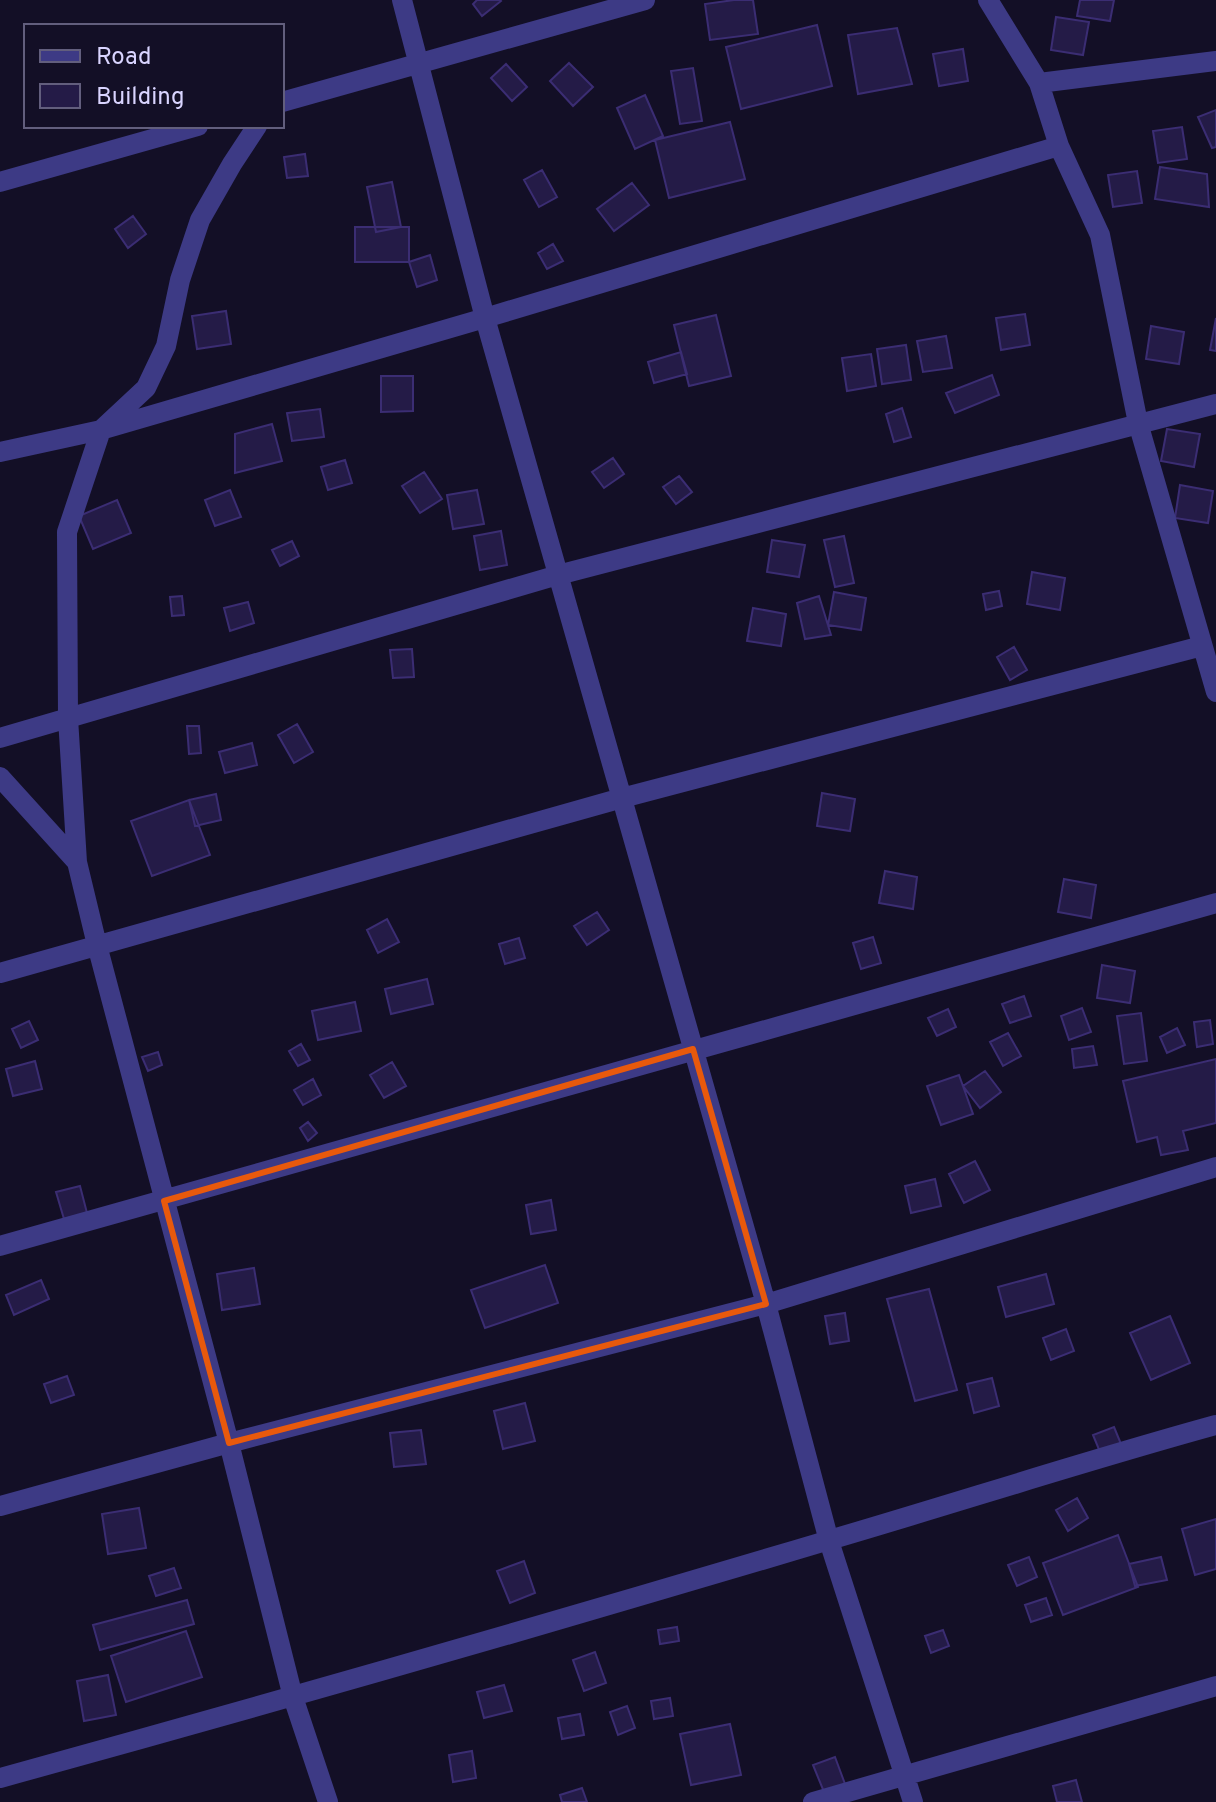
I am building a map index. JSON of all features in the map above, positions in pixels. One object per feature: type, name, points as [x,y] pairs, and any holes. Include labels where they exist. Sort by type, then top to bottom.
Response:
[{"type":"street","points":[[402,0],[485,318],[766,1304],[829,1541],[913,1802]]},
{"type":"street","points":[[284,101],[645,0]]},
{"type":"street","points":[[988,0],[1039,83],[1059,146],[1100,235],[1138,423],[1216,692]]},
{"type":"street","points":[[1039,83],[1216,61]]},
{"type":"street","points":[[0,182],[191,128]]},
{"type":"street","points":[[256,128],[200,220],[180,280],[166,346],[146,388],[101,430],[67,532],[68,718],[77,862],[293,1697],[328,1802]]},
{"type":"street","points":[[0,452],[101,430],[1059,146]]},
{"type":"street","points":[[0,738],[558,575],[1216,404]]},
{"type":"street","points":[[0,973],[622,798],[1202,646]]},
{"type":"street","points":[[0,777],[77,862]]},
{"type":"street","points":[[0,1246],[1216,903]]},
{"type":"street","points":[[0,1506],[229,1443],[766,1304],[1216,1167]]},
{"type":"street","points":[[0,1778],[293,1697],[1216,1425]]},
{"type":"street","points":[[813,1802],[1216,1686]]},
{"type":"highlighted area","points":[[693,1049],[766,1304],[229,1443],[164,1201]]},
{"type":"building","points":[[477,0],[501,1],[482,16],[473,4]]},
{"type":"building","points":[[753,0],[758,34],[710,40],[705,4]]},
{"type":"building","points":[[1080,0],[1114,0],[1110,21],[1077,16]]},
{"type":"building","points":[[1056,17],[1089,22],[1083,55],[1051,50]]},
{"type":"building","points":[[817,25],[832,86],[741,109],[726,47]]},
{"type":"building","points":[[897,28],[912,84],[858,94],[848,35]]},
{"type":"building","points":[[963,49],[968,81],[939,86],[933,54]]},
{"type":"building","points":[[569,63],[593,87],[573,106],[550,81]]},
{"type":"building","points":[[506,64],[527,87],[512,101],[491,78]]},
{"type":"building","points":[[693,68],[702,121],[680,124],[671,71]]},
{"type":"building","points":[[645,95],[663,136],[635,149],[617,108]]},
{"type":"building","points":[[1216,110],[1216,147],[1212,148],[1198,117]]},
{"type":"building","points":[[730,122],[745,179],[669,198],[655,140]]},
{"type":"building","points":[[1182,127],[1187,159],[1158,163],[1153,131]]},
{"type":"building","points":[[305,154],[308,176],[287,178],[284,157]]},
{"type":"building","points":[[1160,167],[1207,174],[1209,207],[1155,199]]},
{"type":"building","points":[[542,170],[557,197],[539,207],[524,180]]},
{"type":"building","points":[[1137,171],[1142,203],[1113,207],[1108,175]]},
{"type":"building","points":[[392,182],[401,227],[376,232],[367,187]]},
{"type":"building","points":[[632,183],[649,205],[614,231],[597,209]]},
{"type":"building","points":[[133,216],[146,234],[128,248],[115,229]]},
{"type":"building","points":[[355,227],[409,227],[409,262],[355,262]]},
{"type":"building","points":[[553,244],[563,261],[547,269],[538,253]]},
{"type":"building","points":[[430,255],[437,280],[417,287],[409,262]]},
{"type":"building","points":[[226,311],[231,344],[197,349],[192,316]]},
{"type":"building","points":[[1025,314],[1030,345],[1001,350],[996,318]]},
{"type":"building","points":[[716,315],[731,376],[689,386],[674,325]]},
{"type":"building","points":[[1216,318],[1216,351],[1210,350]]},
{"type":"building","points":[[1151,326],[1184,332],[1179,364],[1146,359]]},
{"type":"building","points":[[946,336],[952,368],[923,372],[917,341]]},
{"type":"building","points":[[906,345],[911,380],[882,384],[877,349]]},
{"type":"building","points":[[681,352],[687,374],[654,383],[648,362]]},
{"type":"building","points":[[871,354],[876,386],[847,391],[842,358]]},
{"type":"building","points":[[992,375],[999,395],[955,413],[946,393]]},
{"type":"building","points":[[381,376],[413,376],[413,411],[381,412]]},
{"type":"building","points":[[902,408],[911,437],[894,442],[886,414]]},
{"type":"building","points":[[320,409],[324,437],[292,441],[287,413]]},
{"type":"building","points":[[272,424],[282,461],[235,473],[235,434]]},
{"type":"building","points":[[1167,429],[1200,434],[1194,467],[1161,461]]},
{"type":"building","points":[[613,458],[624,474],[604,488],[592,472]]},
{"type":"building","points":[[345,460],[352,483],[328,490],[321,467]]},
{"type":"building","points":[[424,472],[442,499],[420,513],[402,486]]},
{"type":"building","points":[[679,476],[692,492],[676,504],[663,487]]},
{"type":"building","points":[[1180,485],[1213,491],[1208,523],[1175,518]]},
{"type":"building","points":[[230,490],[241,517],[215,526],[205,500]]},
{"type":"building","points":[[477,490],[484,524],[453,529],[447,495]]},
{"type":"building","points":[[117,500],[131,533],[93,549],[79,516]]},
{"type":"building","points":[[501,531],[507,565],[480,570],[474,536]]},
{"type":"building","points":[[844,536],[854,583],[835,587],[824,540]]},
{"type":"building","points":[[772,540],[805,545],[799,577],[767,572]]},
{"type":"building","points":[[292,541],[299,556],[280,566],[272,550]]},
{"type":"building","points":[[1032,572],[1065,578],[1060,610],[1027,604]]},
{"type":"building","points":[[999,591],[1002,606],[986,610],[983,594]]},
{"type":"building","points":[[834,592],[866,598],[861,630],[828,625]]},
{"type":"building","points":[[182,596],[184,615],[172,616],[170,597]]},
{"type":"building","points":[[819,596],[831,635],[805,639],[797,603]]},
{"type":"building","points":[[248,602],[254,623],[230,631],[224,608]]},
{"type":"building","points":[[753,608],[786,614],[781,646],[747,641]]},
{"type":"building","points":[[1014,647],[1027,670],[1010,680],[997,657]]},
{"type":"building","points":[[412,649],[414,677],[393,678],[390,650]]},
{"type":"building","points":[[297,724],[313,752],[294,763],[278,735]]},
{"type":"building","points":[[187,726],[199,726],[201,753],[189,754]]},
{"type":"building","points":[[252,743],[257,765],[225,773],[219,752]]},
{"type":"building","points":[[822,793],[855,799],[850,831],[817,826]]},
{"type":"building","points":[[216,794],[221,820],[195,826],[189,800]]},
{"type":"building","points":[[189,800],[210,855],[152,876],[131,821]]},
{"type":"building","points":[[885,871],[917,877],[913,909],[879,903]]},
{"type":"building","points":[[1064,879],[1096,885],[1091,918],[1058,912]]},
{"type":"building","points":[[597,912],[609,930],[587,945],[574,926]]},
{"type":"building","points":[[387,919],[399,942],[378,953],[367,930]]},
{"type":"building","points":[[873,937],[881,963],[861,969],[853,943]]},
{"type":"building","points":[[519,938],[525,958],[505,964],[499,944]]},
{"type":"building","points":[[1102,965],[1135,971],[1130,1003],[1097,998]]},
{"type":"building","points":[[427,979],[433,1004],[391,1014],[385,989]]},
{"type":"building","points":[[1024,996],[1031,1016],[1010,1023],[1002,1004]]},
{"type":"building","points":[[355,1002],[361,1031],[318,1040],[312,1011]]},
{"type":"building","points":[[1082,1008],[1091,1032],[1069,1040],[1061,1016]]},
{"type":"building","points":[[948,1009],[956,1027],[937,1036],[928,1018]]},
{"type":"building","points":[[1141,1013],[1147,1061],[1124,1064],[1117,1016]]},
{"type":"building","points":[[1210,1020],[1213,1044],[1197,1047],[1194,1022]]},
{"type":"building","points":[[29,1021],[38,1040],[21,1048],[12,1029]]},
{"type":"building","points":[[1177,1028],[1185,1045],[1167,1053],[1160,1037]]},
{"type":"building","points":[[1008,1033],[1021,1056],[1003,1066],[990,1042]]},
{"type":"building","points":[[301,1044],[310,1060],[298,1066],[289,1051]]},
{"type":"building","points":[[1093,1046],[1097,1065],[1074,1068],[1072,1049]]},
{"type":"building","points":[[158,1052],[162,1065],[148,1071],[142,1057]]},
{"type":"building","points":[[1216,1059],[1216,1123],[1183,1131],[1188,1150],[1161,1155],[1157,1137],[1137,1142],[1123,1081]]},
{"type":"building","points":[[35,1061],[42,1089],[13,1096],[6,1069]]},
{"type":"building","points":[[392,1062],[406,1086],[384,1098],[370,1075]]},
{"type":"building","points":[[985,1071],[1001,1092],[980,1108],[963,1086]]},
{"type":"building","points":[[959,1075],[973,1114],[941,1125],[927,1086]]},
{"type":"building","points":[[313,1079],[321,1095],[303,1105],[294,1090]]},
{"type":"building","points":[[308,1122],[317,1133],[308,1141],[300,1128]]},
{"type":"building","points":[[975,1161],[990,1190],[964,1203],[949,1174]]},
{"type":"building","points":[[935,1179],[941,1206],[911,1213],[905,1186]]},
{"type":"building","points":[[80,1186],[87,1213],[64,1219],[56,1192]]},
{"type":"building","points":[[551,1200],[556,1230],[531,1234],[526,1205]]},
{"type":"building","points":[[545,1265],[558,1303],[485,1328],[471,1290]]},
{"type":"building","points":[[254,1268],[260,1304],[222,1310],[217,1274]]},
{"type":"building","points":[[1046,1274],[1054,1304],[1006,1317],[998,1287]]},
{"type":"building","points":[[41,1280],[49,1299],[14,1315],[6,1295]]},
{"type":"building","points":[[929,1289],[957,1390],[915,1401],[887,1299]]},
{"type":"building","points":[[845,1313],[849,1341],[830,1344],[825,1316]]},
{"type":"building","points":[[1170,1316],[1190,1363],[1151,1380],[1130,1333]]},
{"type":"building","points":[[1066,1329],[1074,1351],[1051,1360],[1043,1338]]},
{"type":"building","points":[[67,1376],[74,1395],[51,1403],[44,1384]]},
{"type":"building","points":[[992,1378],[999,1406],[974,1413],[967,1384]]},
{"type":"building","points":[[525,1403],[535,1441],[503,1449],[494,1411]]},
{"type":"building","points":[[1114,1427],[1121,1444],[1100,1452],[1093,1435]]},
{"type":"building","points":[[421,1430],[426,1464],[394,1467],[390,1433]]},
{"type":"building","points":[[1077,1498],[1088,1518],[1068,1531],[1056,1510]]},
{"type":"building","points":[[139,1508],[146,1548],[108,1554],[102,1514]]},
{"type":"building","points":[[1216,1519],[1216,1569],[1195,1575],[1182,1529]]},
{"type":"building","points":[[1118,1535],[1138,1587],[1063,1615],[1043,1563]]},
{"type":"building","points":[[1029,1557],[1037,1577],[1017,1586],[1008,1565]]},
{"type":"building","points":[[1161,1557],[1167,1580],[1135,1586],[1129,1564]]},
{"type":"building","points":[[524,1561],[535,1593],[510,1603],[497,1571]]},
{"type":"building","points":[[174,1568],[181,1588],[156,1596],[149,1576]]},
{"type":"building","points":[[1046,1598],[1052,1615],[1031,1622],[1025,1605]]},
{"type":"building","points":[[187,1600],[194,1624],[100,1650],[93,1625]]},
{"type":"building","points":[[677,1627],[679,1641],[660,1644],[658,1630]]},
{"type":"building","points":[[943,1630],[949,1646],[931,1653],[925,1636]]},
{"type":"building","points":[[186,1631],[202,1677],[126,1702],[111,1656]]},
{"type":"building","points":[[595,1652],[606,1683],[584,1691],[573,1660]]},
{"type":"building","points":[[108,1675],[116,1715],[84,1721],[77,1681]]},
{"type":"building","points":[[504,1685],[512,1711],[484,1718],[477,1692]]},
{"type":"building","points":[[670,1698],[673,1716],[654,1719],[651,1701]]},
{"type":"building","points":[[627,1706],[635,1728],[618,1735],[610,1712]]},
{"type":"building","points":[[580,1714],[584,1735],[562,1739],[558,1718]]},
{"type":"building","points":[[730,1724],[741,1775],[691,1785],[680,1734]]},
{"type":"building","points":[[472,1751],[476,1778],[453,1782],[449,1755]]},
{"type":"building","points":[[835,1757],[845,1784],[824,1792],[813,1765]]},
{"type":"building","points":[[1076,1780],[1082,1802],[1057,1802],[1053,1786]]},
{"type":"building","points":[[582,1788],[587,1802],[562,1802],[560,1795]]}]
